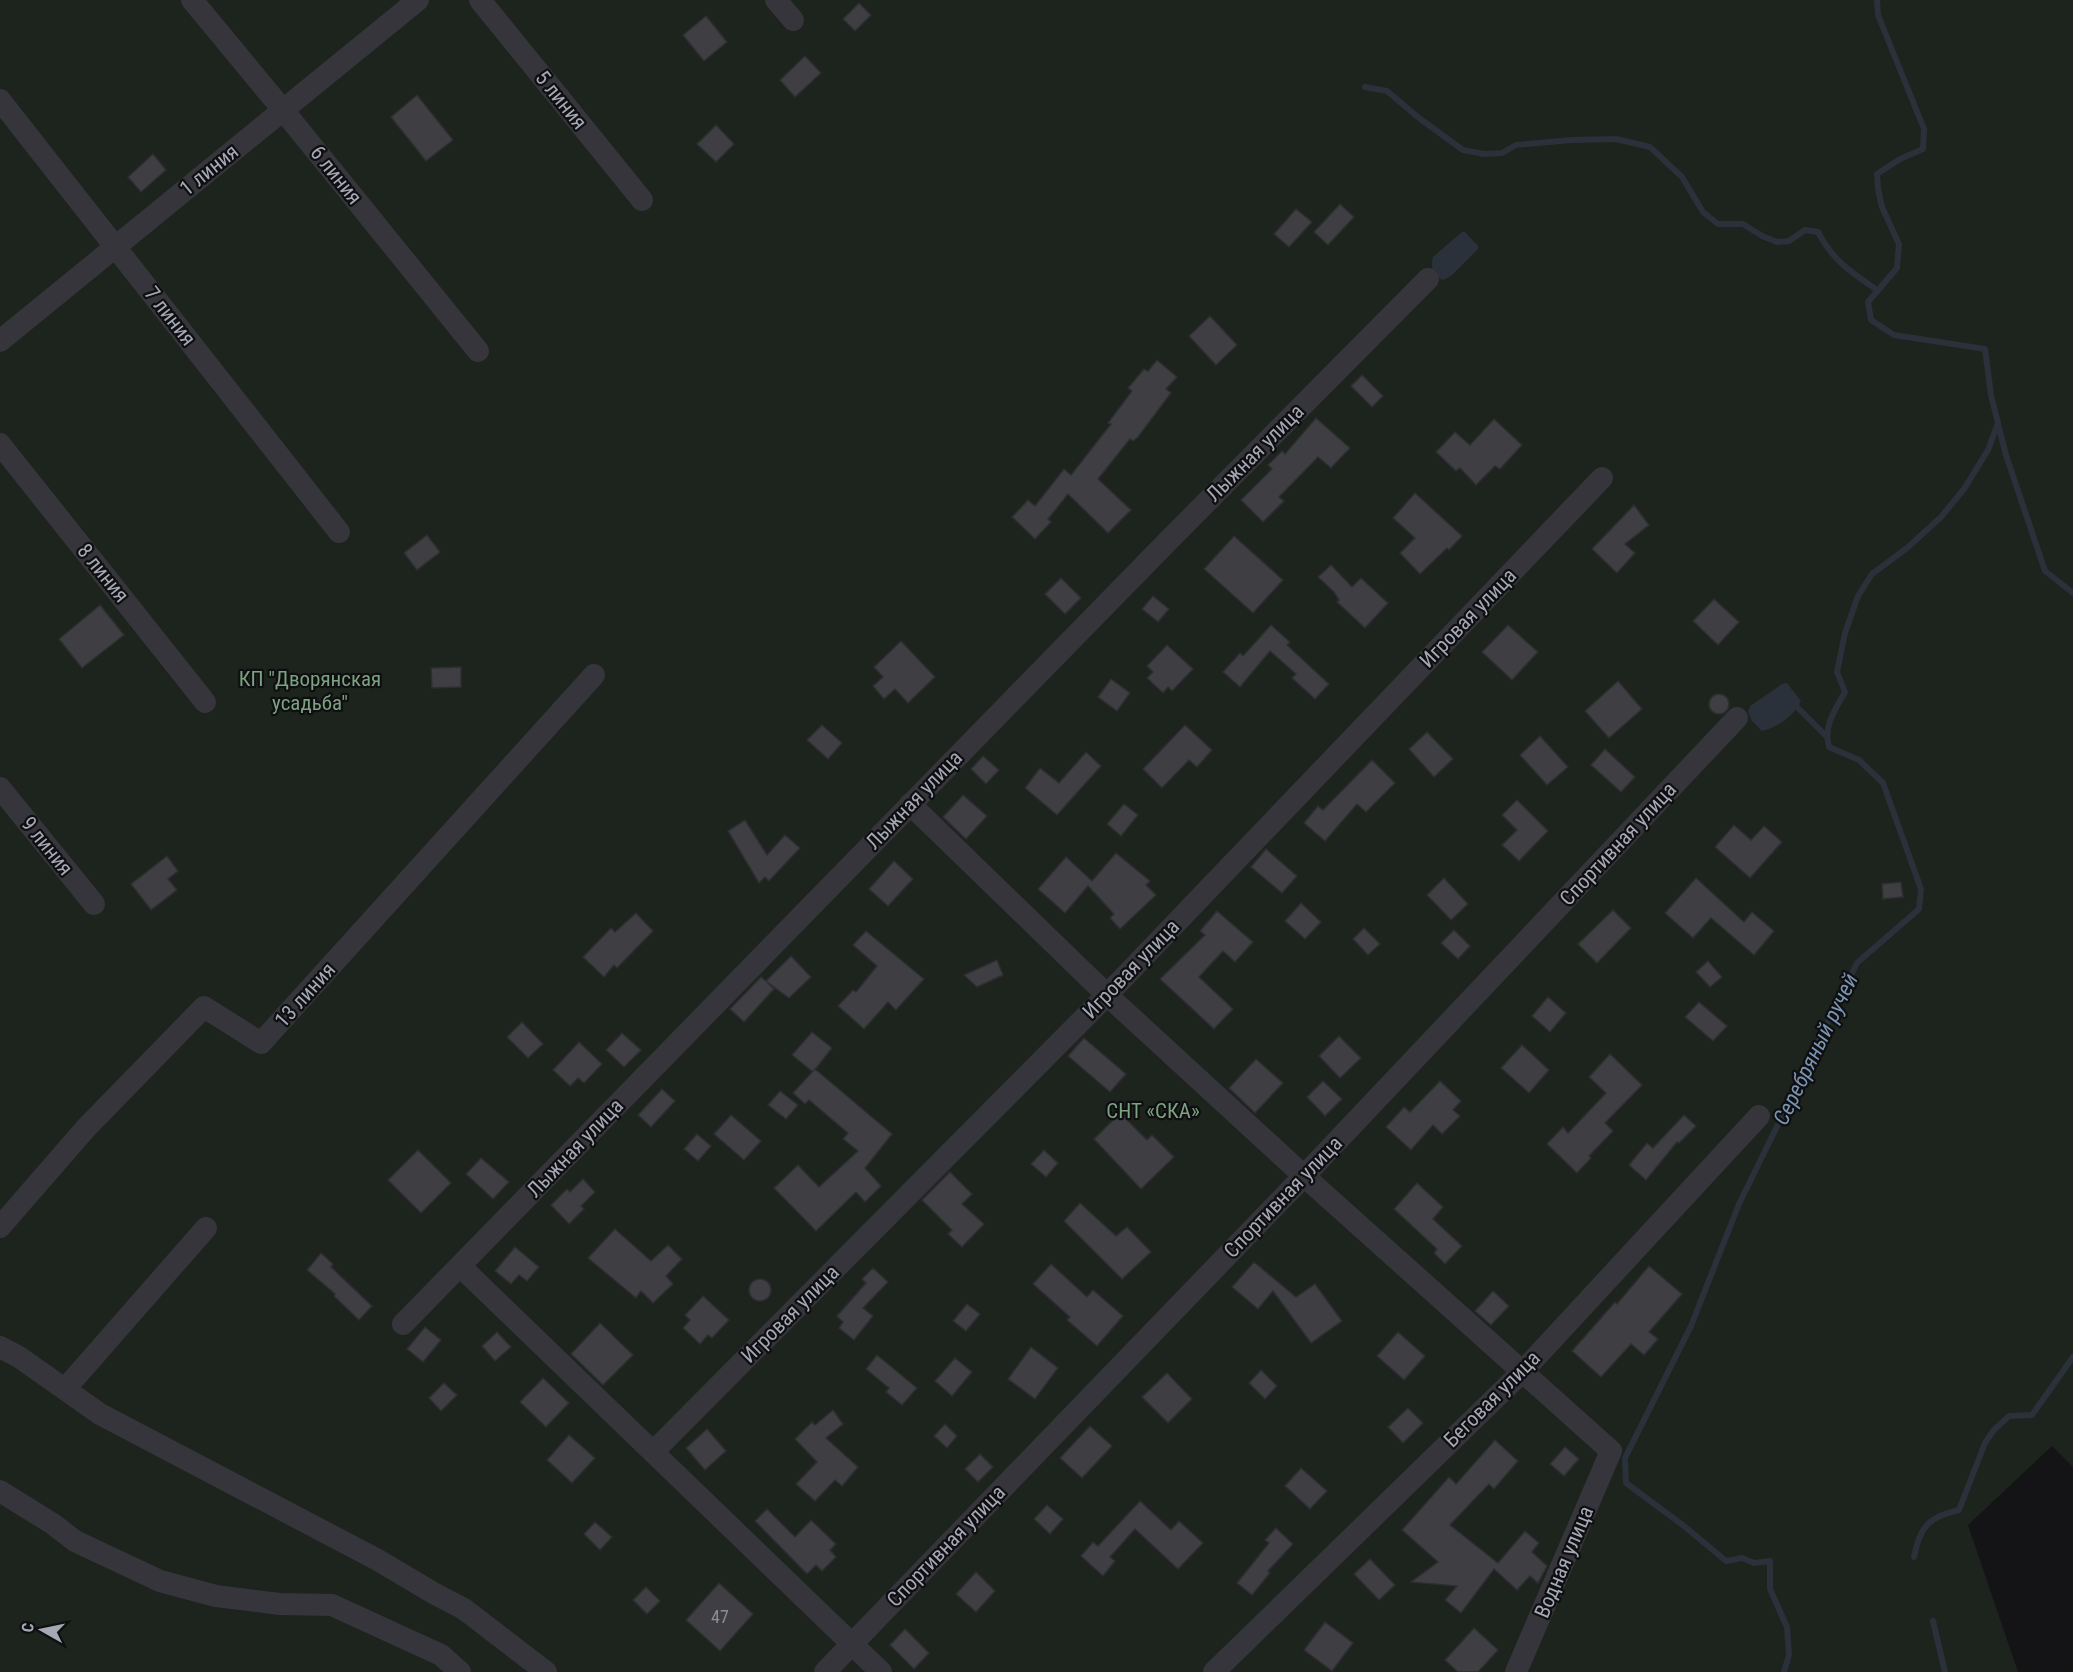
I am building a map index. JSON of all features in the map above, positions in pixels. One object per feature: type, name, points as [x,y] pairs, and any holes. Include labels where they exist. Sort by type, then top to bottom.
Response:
[{"type":"street","name":"6 линия","points":[[192,0],[478,351]]},
{"type":"street","name":"1 линия","points":[[0,340],[418,0]]},
{"type":"street","name":"5 линия","points":[[480,0],[642,200]]},
{"type":"street","points":[[776,0],[794,20]]},
{"type":"street","name":"7 линия","points":[[0,100],[339,532]]},
{"type":"street","name":"Лыжная улица","points":[[403,1324],[1178,530],[1428,279]]},
{"type":"street","name":"8 линия","points":[[0,444],[205,702]]},
{"type":"street","name":"Игровая улица","points":[[653,1452],[1107,995],[1602,478]]},
{"type":"street","name":"13 линия","points":[[0,1227],[86,1128],[204,1007],[261,1043],[594,675]]},
{"type":"street","name":"Спортивная улица","points":[[825,1672],[1304,1176],[1737,718]]},
{"type":"street","name":"9 линия","points":[[0,788],[94,904]]},
{"type":"street","points":[[910,804],[1107,995],[1522,1372]]},
{"type":"street","name":"Беговая улица","points":[[1214,1672],[1522,1372],[1759,1116]]},
{"type":"street","points":[[65,1389],[206,1228]]},
{"type":"street","points":[[460,1266],[881,1672]]},
{"type":"street","points":[[0,1347],[19,1357],[100,1414],[376,1559],[464,1608],[546,1672]]},
{"type":"street","name":"Водная улица","points":[[1516,1672],[1611,1451],[1522,1372]]},
{"type":"street","points":[[0,1491],[53,1524],[75,1541],[160,1581],[216,1596],[280,1604],[332,1605],[441,1655],[460,1672]]},
{"type":"green space","points":[[0,0],[2073,0],[2073,1467],[2052,1446],[1968,1525],[2018,1672],[0,1672]]},
{"type":"shaded area","points":[[1462,232],[1465,232],[1478,246],[1478,249],[1451,276],[1443,280],[1433,271],[1433,257]]},
{"type":"shaded area","points":[[1787,683],[1801,701],[1785,720],[1762,731],[1752,721],[1748,712],[1750,706]]},
{"type":"building","points":[[859,3],[871,15],[855,31],[843,19]]},
{"type":"building","points":[[706,16],[727,42],[704,61],[683,35]]},
{"type":"building","points":[[805,56],[821,73],[795,97],[780,80]]},
{"type":"building","points":[[417,95],[453,140],[426,161],[391,117]]},
{"type":"building","points":[[716,125],[734,144],[716,162],[697,144]]},
{"type":"building","points":[[153,154],[166,170],[141,192],[128,177]]},
{"type":"building","points":[[1340,204],[1354,217],[1328,245],[1314,232]]},
{"type":"building","points":[[1296,209],[1312,222],[1289,247],[1274,234]]},
{"type":"building","points":[[1210,316],[1237,345],[1216,365],[1189,336]]},
{"type":"building","points":[[1157,360],[1177,377],[1166,389],[1171,393],[1138,437],[1133,441],[1130,439],[1098,479],[1131,510],[1108,533],[1068,494],[1048,519],[1051,522],[1035,539],[1012,517],[1028,500],[1035,506],[1064,469],[1071,475],[1111,424],[1108,423],[1132,391],[1128,388],[1144,369],[1148,371]]},
{"type":"building","points":[[1362,375],[1383,396],[1372,407],[1351,386]]},
{"type":"building","points":[[1316,418],[1350,448],[1331,468],[1318,457],[1279,497],[1284,501],[1263,522],[1241,500],[1272,469],[1268,465],[1282,451],[1285,454]]},
{"type":"building","points":[[1494,419],[1522,445],[1500,469],[1495,466],[1476,485],[1460,468],[1456,471],[1436,452],[1455,432],[1470,445]]},
{"type":"building","points":[[1415,493],[1462,536],[1420,574],[1400,553],[1415,538],[1393,518]]},
{"type":"building","points":[[1634,505],[1649,525],[1625,544],[1635,553],[1617,573],[1592,549]]},
{"type":"building","points":[[427,535],[440,552],[417,570],[404,553]]},
{"type":"building","points":[[1234,536],[1283,580],[1253,613],[1204,569]]},
{"type":"building","points":[[1331,565],[1352,587],[1361,578],[1388,603],[1365,628],[1337,602],[1339,600],[1334,592],[1318,577]]},
{"type":"building","points":[[1061,578],[1081,598],[1065,614],[1045,594]]},
{"type":"building","points":[[1153,596],[1169,609],[1158,622],[1142,609]]},
{"type":"building","points":[[1714,599],[1739,622],[1718,645],[1693,621]]},
{"type":"building","points":[[100,605],[124,635],[82,668],[59,639]]},
{"type":"building","points":[[1271,625],[1290,642],[1287,645],[1329,684],[1315,699],[1292,678],[1296,674],[1270,651],[1240,687],[1223,672],[1240,653],[1243,656]]},
{"type":"building","points":[[1508,625],[1538,652],[1512,680],[1482,652]]},
{"type":"building","points":[[901,641],[935,677],[908,703],[895,689],[884,699],[873,686],[883,677],[874,667]]},
{"type":"building","points":[[1167,645],[1193,669],[1172,691],[1168,687],[1163,693],[1147,678],[1153,672],[1147,666]]},
{"type":"building","points":[[461,667],[461,687],[432,688],[431,668]]},
{"type":"building","points":[[1111,679],[1130,693],[1117,711],[1098,697]]},
{"type":"building","points":[[1618,681],[1642,709],[1609,738],[1585,711]]},
{"type":"building","points":[[1719,694],[1726,697],[1729,704],[1726,711],[1719,714],[1712,711],[1709,704],[1712,697]]},
{"type":"building","points":[[822,725],[842,743],[828,759],[807,740]]},
{"type":"building","points":[[1185,725],[1212,750],[1197,767],[1189,760],[1162,788],[1143,769]]},
{"type":"building","points":[[1427,732],[1453,759],[1434,777],[1409,749]]},
{"type":"building","points":[[1540,736],[1568,767],[1547,785],[1520,755]]},
{"type":"building","points":[[1605,749],[1635,777],[1621,792],[1591,765]]},
{"type":"building","points":[[1086,752],[1101,766],[1057,815],[1025,788],[1040,768],[1059,783]]},
{"type":"building","points":[[983,756],[999,770],[986,784],[971,769]]},
{"type":"building","points":[[1372,760],[1395,783],[1366,812],[1357,804],[1325,841],[1304,823],[1318,806],[1323,810]]},
{"type":"building","points":[[963,795],[987,816],[966,839],[943,817]]},
{"type":"building","points":[[1517,800],[1548,831],[1519,861],[1502,845],[1517,830],[1502,815]]},
{"type":"building","points":[[1124,804],[1138,815],[1121,836],[1107,824]]},
{"type":"building","points":[[745,820],[767,855],[785,835],[800,848],[769,881],[765,877],[759,883],[728,831]]},
{"type":"building","points":[[1734,825],[1751,840],[1764,826],[1782,842],[1750,878],[1715,847]]},
{"type":"building","points":[[1266,849],[1297,876],[1282,893],[1251,867]]},
{"type":"building","points":[[1116,853],[1150,881],[1146,885],[1156,895],[1120,929],[1110,918],[1114,914],[1088,886],[1065,913],[1038,889],[1066,857],[1092,881]]},
{"type":"building","points":[[167,856],[178,871],[168,879],[177,890],[151,910],[131,884]]},
{"type":"building","points":[[894,861],[913,879],[888,906],[869,889]]},
{"type":"building","points":[[1444,878],[1468,904],[1451,920],[1427,895]]},
{"type":"building","points":[[1696,878],[1744,922],[1752,912],[1774,931],[1754,955],[1711,918],[1693,938],[1665,913]]},
{"type":"building","points":[[1901,882],[1903,897],[1883,899],[1882,884]]},
{"type":"building","points":[[1301,903],[1321,922],[1305,939],[1285,921]]},
{"type":"building","points":[[1613,910],[1631,928],[1597,963],[1578,944]]},
{"type":"building","points":[[1217,911],[1253,942],[1235,962],[1223,951],[1199,977],[1233,1009],[1214,1029],[1160,979],[1205,935],[1200,931]]},
{"type":"building","points":[[636,913],[653,931],[617,968],[614,965],[604,977],[583,957],[611,928],[615,932]]},
{"type":"building","points":[[1364,928],[1380,944],[1368,955],[1353,939]]},
{"type":"building","points":[[1454,930],[1470,946],[1458,959],[1441,943]]},
{"type":"building","points":[[866,931],[924,979],[896,1010],[888,1002],[864,1029],[838,1006],[853,990],[856,992],[877,966],[853,945]]},
{"type":"building","points":[[791,956],[811,977],[789,998],[767,982],[774,989],[744,1022],[730,1009],[761,977],[766,981]]},
{"type":"building","points":[[997,960],[1003,975],[977,987],[964,975]]},
{"type":"building","points":[[1708,961],[1722,977],[1710,987],[1696,972]]},
{"type":"building","points":[[1548,997],[1566,1013],[1550,1032],[1532,1016]]},
{"type":"building","points":[[1699,1002],[1727,1026],[1713,1041],[1685,1017]]},
{"type":"building","points":[[522,1022],[543,1044],[528,1058],[507,1037]]},
{"type":"building","points":[[812,1032],[832,1048],[813,1072],[792,1055]]},
{"type":"building","points":[[622,1033],[641,1050],[624,1067],[606,1050]]},
{"type":"building","points":[[1339,1036],[1361,1058],[1340,1078],[1319,1056]]},
{"type":"building","points":[[1084,1038],[1126,1074],[1110,1092],[1068,1056]]},
{"type":"building","points":[[579,1042],[602,1064],[584,1083],[578,1078],[570,1086],[553,1070]]},
{"type":"building","points":[[1522,1045],[1549,1070],[1529,1093],[1501,1068]]},
{"type":"building","points":[[1610,1054],[1642,1085],[1605,1123],[1613,1131],[1589,1156],[1591,1158],[1577,1173],[1547,1144],[1563,1127],[1568,1133],[1606,1093],[1589,1077]]},
{"type":"building","points":[[1256,1059],[1283,1083],[1255,1113],[1229,1088]]},
{"type":"building","points":[[815,1069],[892,1134],[865,1168],[881,1186],[865,1202],[856,1192],[816,1231],[774,1188],[798,1165],[819,1187],[858,1151],[843,1139],[848,1133],[809,1100],[805,1104],[793,1093]]},
{"type":"building","points":[[1323,1081],[1342,1099],[1325,1116],[1307,1097]]},
{"type":"building","points":[[1440,1081],[1461,1101],[1453,1110],[1460,1116],[1442,1134],[1433,1125],[1411,1150],[1386,1127],[1404,1107],[1410,1112]]},
{"type":"building","points":[[662,1089],[675,1101],[651,1127],[638,1115]]},
{"type":"building","points":[[780,1091],[798,1105],[786,1119],[768,1105]]},
{"type":"building","points":[[1120,1113],[1147,1140],[1152,1135],[1174,1157],[1141,1189],[1094,1139]]},
{"type":"building","points":[[731,1115],[761,1141],[744,1160],[714,1134]]},
{"type":"building","points":[[1684,1115],[1696,1126],[1679,1143],[1677,1142],[1646,1180],[1629,1165],[1647,1143],[1653,1148]]},
{"type":"building","points":[[697,1134],[711,1146],[698,1161],[684,1149]]},
{"type":"building","points":[[418,1150],[451,1183],[421,1213],[388,1180]]},
{"type":"building","points":[[1044,1150],[1058,1163],[1046,1177],[1031,1164]]},
{"type":"building","points":[[481,1158],[509,1182],[493,1199],[466,1174]]},
{"type":"building","points":[[950,1172],[972,1194],[962,1204],[984,1224],[962,1247],[948,1234],[952,1230],[922,1200]]},
{"type":"building","points":[[583,1179],[595,1192],[581,1206],[584,1209],[569,1224],[551,1205],[567,1189],[570,1192]]},
{"type":"building","points":[[1417,1183],[1443,1207],[1433,1219],[1462,1246],[1445,1264],[1434,1253],[1437,1249],[1394,1209]]},
{"type":"building","points":[[1080,1203],[1116,1236],[1127,1227],[1151,1252],[1122,1279],[1064,1221]]},
{"type":"building","points":[[615,1229],[651,1261],[668,1245],[682,1259],[666,1276],[673,1284],[653,1303],[641,1291],[636,1298],[588,1258]]},
{"type":"building","points":[[515,1247],[539,1267],[527,1281],[519,1275],[511,1284],[495,1271]]},
{"type":"building","points":[[321,1253],[333,1264],[331,1267],[372,1306],[359,1320],[334,1296],[335,1294],[307,1270]]},
{"type":"building","points":[[1254,1262],[1296,1297],[1315,1284],[1342,1321],[1311,1343],[1273,1291],[1258,1309],[1232,1287]]},
{"type":"building","points":[[1051,1264],[1087,1297],[1093,1290],[1123,1316],[1097,1346],[1067,1320],[1070,1317],[1033,1284]]},
{"type":"building","points":[[1649,1266],[1682,1294],[1649,1332],[1658,1339],[1644,1355],[1631,1344],[1601,1377],[1572,1351]]},
{"type":"building","points":[[873,1268],[888,1282],[863,1308],[873,1316],[854,1340],[839,1328],[843,1322],[837,1316],[866,1283],[862,1279]]},
{"type":"building","points":[[760,1279],[768,1282],[771,1290],[768,1298],[760,1301],[752,1298],[749,1290],[752,1282]]},
{"type":"building","points":[[1493,1291],[1509,1306],[1491,1325],[1475,1311]]},
{"type":"building","points":[[703,1296],[729,1320],[712,1338],[708,1335],[700,1344],[683,1328],[690,1320],[685,1315]]},
{"type":"building","points":[[967,1304],[980,1314],[966,1331],[953,1321]]},
{"type":"building","points":[[600,1323],[633,1355],[603,1385],[571,1354]]},
{"type":"building","points":[[425,1327],[441,1340],[423,1362],[407,1349]]},
{"type":"building","points":[[497,1332],[511,1347],[495,1361],[482,1346]]},
{"type":"building","points":[[1398,1332],[1425,1356],[1404,1380],[1377,1356]]},
{"type":"building","points":[[1031,1347],[1058,1368],[1035,1399],[1008,1379]]},
{"type":"building","points":[[877,1355],[917,1388],[902,1405],[886,1392],[889,1388],[866,1369]]},
{"type":"building","points":[[955,1358],[972,1372],[952,1396],[935,1381]]},
{"type":"building","points":[[1261,1370],[1277,1386],[1265,1399],[1249,1383]]},
{"type":"building","points":[[1167,1373],[1192,1399],[1168,1423],[1142,1397]]},
{"type":"building","points":[[543,1378],[569,1403],[546,1427],[520,1402]]},
{"type":"building","points":[[444,1383],[457,1395],[441,1411],[429,1398]]},
{"type":"building","points":[[1408,1408],[1423,1423],[1403,1443],[1388,1427]]},
{"type":"building","points":[[833,1410],[843,1424],[826,1438],[858,1467],[842,1486],[835,1480],[815,1501],[796,1484],[817,1462],[795,1439],[812,1422],[815,1425]]},
{"type":"building","points":[[945,1424],[957,1436],[947,1448],[934,1436]]},
{"type":"building","points":[[1090,1426],[1112,1446],[1082,1478],[1060,1458]]},
{"type":"building","points":[[707,1429],[726,1451],[705,1470],[686,1448]]},
{"type":"building","points":[[569,1435],[595,1458],[572,1483],[547,1460]]},
{"type":"building","points":[[1495,1440],[1518,1461],[1494,1489],[1489,1484],[1450,1525],[1498,1563],[1525,1531],[1539,1543],[1532,1552],[1547,1566],[1538,1583],[1530,1576],[1517,1590],[1494,1569],[1461,1613],[1445,1600],[1457,1586],[1411,1582],[1438,1562],[1402,1530],[1449,1477],[1456,1484]]},
{"type":"building","points":[[1565,1447],[1579,1459],[1564,1476],[1550,1464]]},
{"type":"building","points":[[980,1454],[993,1467],[978,1482],[965,1469]]},
{"type":"building","points":[[1301,1468],[1327,1491],[1310,1509],[1285,1486]]},
{"type":"building","points":[[1140,1501],[1171,1530],[1179,1521],[1203,1543],[1178,1569],[1135,1529],[1110,1557],[1115,1561],[1103,1576],[1081,1556],[1093,1542],[1098,1546]]},
{"type":"building","points":[[1047,1505],[1063,1519],[1050,1534],[1034,1519]]},
{"type":"building","points":[[767,1509],[795,1537],[811,1520],[836,1544],[830,1550],[836,1557],[822,1571],[816,1565],[807,1574],[755,1521]]},
{"type":"building","points":[[595,1522],[612,1537],[600,1550],[584,1534]]},
{"type":"building","points":[[1276,1528],[1293,1544],[1268,1571],[1270,1573],[1252,1595],[1237,1583],[1269,1543],[1265,1540]]},
{"type":"building","points":[[1370,1559],[1395,1585],[1379,1600],[1354,1574]]},
{"type":"building","points":[[976,1572],[995,1591],[976,1612],[956,1594]]},
{"type":"building","points":[[719,1583],[753,1614],[720,1651],[686,1620]]},
{"type":"building","points":[[646,1587],[660,1601],[647,1614],[633,1600]]},
{"type":"building","points":[[1325,1622],[1353,1643],[1332,1671],[1304,1650]]},
{"type":"building","points":[[1474,1628],[1498,1650],[1478,1672],[1458,1672],[1445,1660]]},
{"type":"building","points":[[905,1629],[929,1653],[914,1669],[890,1645]]},
{"type":"waterway","name":"Серебряный ручей","points":[[1784,1672],[1789,1655],[1787,1627],[1770,1589],[1770,1561],[1754,1563],[1742,1558],[1726,1561],[1626,1483],[1625,1458],[1691,1326],[1739,1204],[1857,963],[1919,909],[1921,889],[1883,783],[1859,760],[1829,747],[1829,725],[1845,692],[1837,672],[1845,633],[1858,596],[1872,574],[1907,548],[1941,517],[1964,489],[1988,450],[1998,423],[1991,395],[1985,349],[1894,335],[1871,320],[1868,302],[1897,268],[1899,244],[1882,207],[1877,174],[1900,159],[1923,149],[1924,129],[1878,15],[1877,0]]},
{"type":"waterway","points":[[1365,87],[1387,91],[1463,150],[1484,154],[1502,153],[1516,145],[1616,139],[1650,147],[1682,177],[1703,212],[1718,224],[1743,224],[1777,242],[1789,241],[1805,230],[1818,232],[1836,258],[1877,290]]},
{"type":"waterway","name":"Серебряный ручей","points":[[1998,424],[2006,455],[2045,571],[2073,593]]},
{"type":"waterway","points":[[1798,708],[1826,736]]},
{"type":"waterway","name":"Серебряный ручей","points":[[1914,1557],[1919,1538],[1928,1524],[1940,1516],[1959,1510],[1985,1443],[1993,1431],[2009,1416],[2032,1415],[2073,1357]]},
{"type":"waterway","name":"Серебряный ручей","points":[[1933,1621],[1945,1672]]},
{"type":"park label","name":"КП \"Дворянская усадьба\"","points":[[310,691]]},
{"type":"park label","name":"СНТ «СКА»","points":[[1153,1111]]}]
